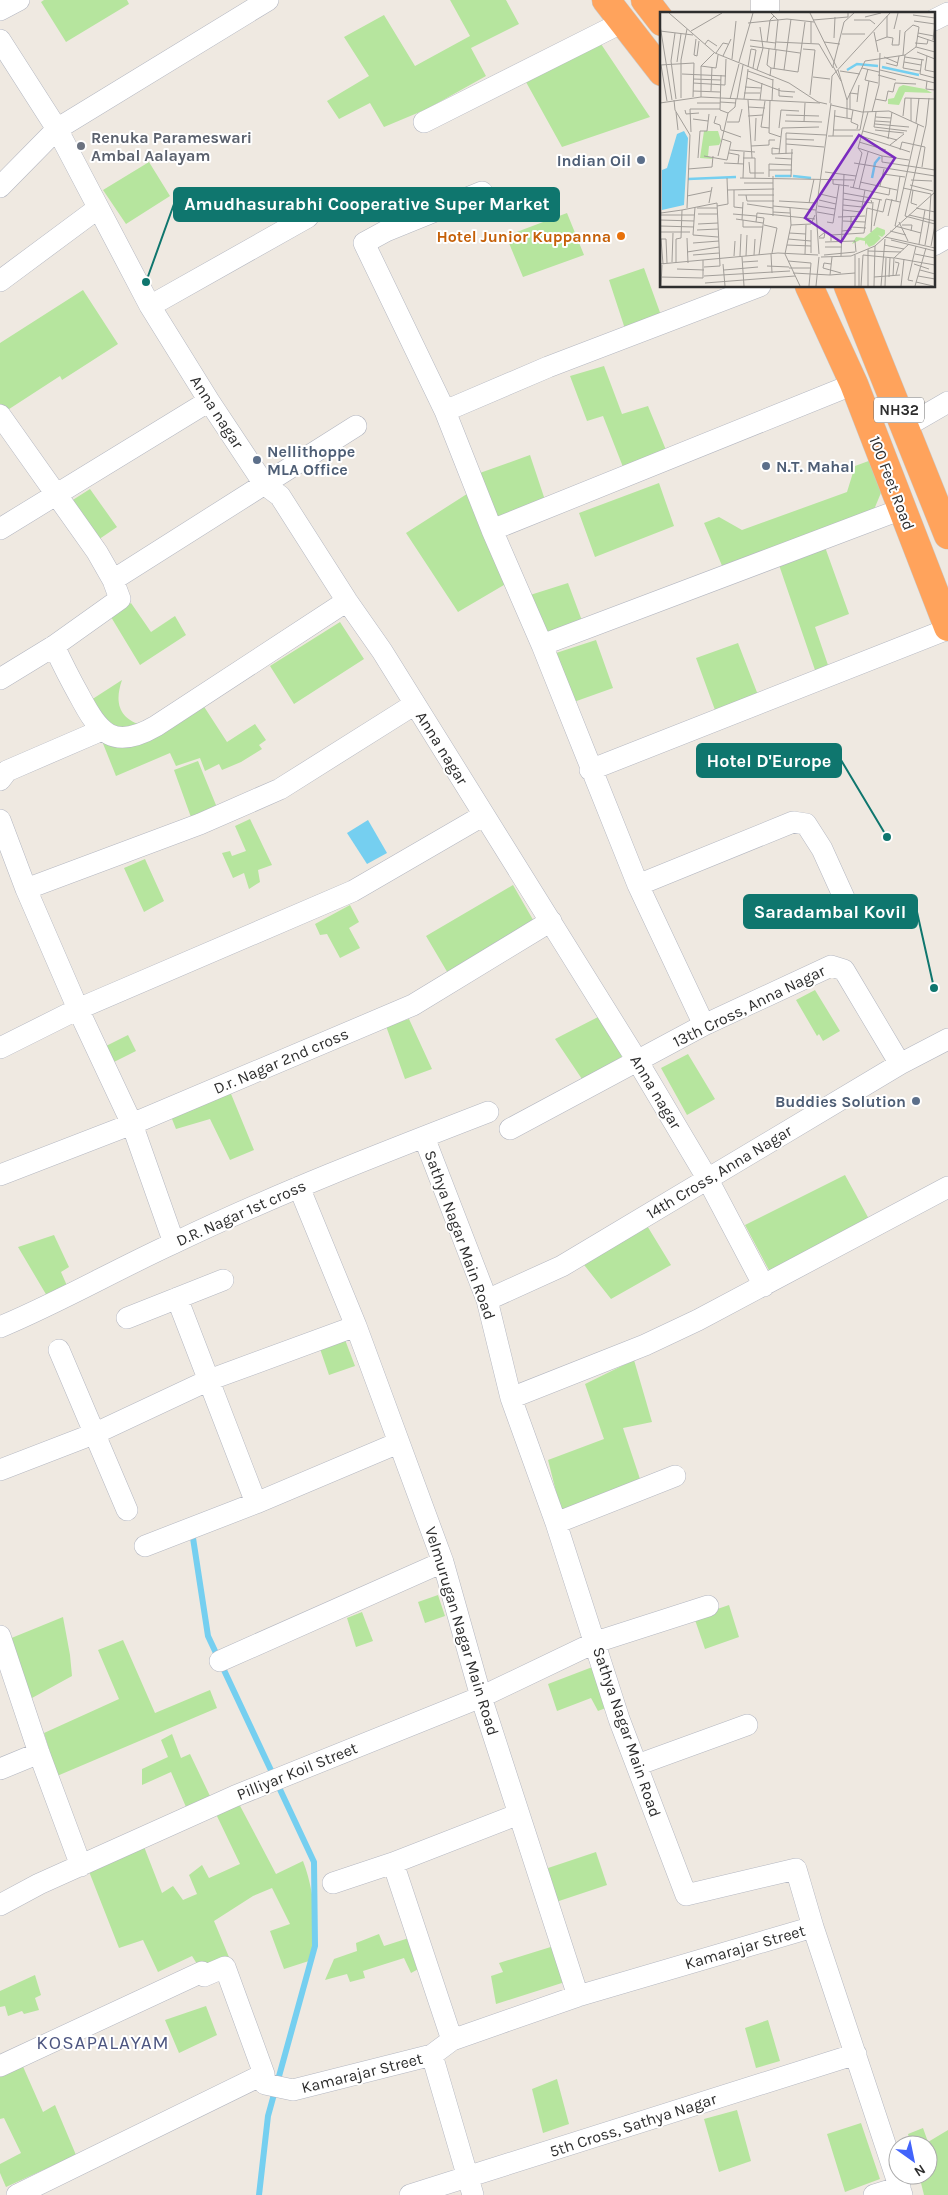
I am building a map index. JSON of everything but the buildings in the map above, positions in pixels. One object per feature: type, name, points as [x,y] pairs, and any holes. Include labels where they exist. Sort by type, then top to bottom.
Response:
[{"type":"highway","points":[[606,0],[660,69]]},
{"type":"highway","points":[[645,0],[660,19]]},
{"type":"highway","name":"100 Feet Road","points":[[810,288],[854,384],[948,628]]},
{"type":"highway","name":"100 Feet Road","points":[[854,289],[905,427],[948,535]]},
{"type":"street","points":[[0,10],[19,0]]},
{"type":"street","points":[[0,187],[57,129],[268,0]]},
{"type":"street","points":[[936,19],[948,13]]},
{"type":"street","points":[[424,122],[623,22]]},
{"type":"street","name":"Anna nagar","points":[[0,40],[57,129],[150,306],[209,401],[264,484],[280,496],[347,601],[382,651],[638,1062],[707,1178],[764,1286]]},
{"type":"street","points":[[482,192],[386,231],[364,243],[444,411],[492,530],[542,645],[590,770],[638,885],[704,1025]]},
{"type":"street","points":[[0,281],[97,208]]},
{"type":"street","points":[[150,306],[308,217]]},
{"type":"street","points":[[936,244],[948,237]]},
{"type":"street","points":[[444,411],[548,367],[755,288]]},
{"type":"street","points":[[492,530],[854,384]]},
{"type":"street","points":[[0,529],[209,401]]},
{"type":"street","points":[[905,427],[948,402]]},
{"type":"street","points":[[0,415],[97,552],[113,580],[120,600],[54,646],[0,679]]},
{"type":"street","points":[[113,580],[356,426]]},
{"type":"street","points":[[542,645],[902,509]]},
{"type":"street","points":[[54,646],[90,718],[102,730],[120,737],[134,736],[144,733],[347,601]]},
{"type":"street","points":[[590,770],[948,628]]},
{"type":"street","points":[[26,889],[200,824],[280,789],[415,704]]},
{"type":"street","points":[[0,780],[7,771],[102,730]]},
{"type":"street","points":[[0,1048],[78,1009],[352,891],[484,815]]},
{"type":"street","points":[[0,820],[26,889],[78,1009],[132,1124],[174,1243]]},
{"type":"street","points":[[638,885],[793,822],[806,824],[822,849],[846,902]]},
{"type":"street","name":"D.r. Nagar 2nd cross","points":[[0,1176],[132,1124],[413,1005],[551,921]]},
{"type":"street","name":"13th Cross, Anna Nagar","points":[[638,1062],[704,1025],[831,966],[844,970],[900,1064]]},
{"type":"street","name":"14th Cross, Anna Nagar","points":[[488,1300],[562,1266],[900,1064],[948,1039]]},
{"type":"street","points":[[510,1129],[638,1062]]},
{"type":"street","name":"D.R. Nagar 1st cross","points":[[0,1327],[40,1310],[174,1243],[300,1187],[488,1112]]},
{"type":"street","name":"Sathya Nagar Main Road","points":[[424,1137],[488,1300],[511,1398],[556,1523],[620,1719],[686,1895],[796,1869],[813,1927],[901,2191]]},
{"type":"street","name":"Velmurugan Nagar Main Road","points":[[300,1187],[356,1326],[443,1562],[481,1697],[578,1996]]},
{"type":"street","points":[[511,1398],[646,1345],[764,1286],[948,1187]]},
{"type":"street","points":[[127,1318],[224,1280]]},
{"type":"street","points":[[177,1298],[256,1503]]},
{"type":"street","points":[[0,1470],[96,1433],[209,1380],[356,1326]]},
{"type":"street","points":[[59,1350],[96,1433],[127,1510]]},
{"type":"street","points":[[145,1546],[256,1503],[398,1443]]},
{"type":"street","points":[[556,1523],[675,1476]]},
{"type":"street","points":[[220,1661],[443,1562]]},
{"type":"street","name":"Pilliyar Koil Street","points":[[0,1905],[38,1884],[235,1796],[481,1697],[596,1642],[708,1606]]},
{"type":"street","points":[[0,1636],[39,1753],[81,1866]]},
{"type":"street","points":[[637,1765],[747,1725]]},
{"type":"street","points":[[0,1768],[39,1753]]},
{"type":"street","points":[[333,1883],[393,1863],[519,1814]]},
{"type":"street","points":[[393,1863],[452,2040]]},
{"type":"street","name":"Kamarajar Street","points":[[264,2079],[293,2090],[432,2055],[452,2040],[578,1996],[813,1927]]},
{"type":"street","points":[[0,2066],[202,1972],[204,1976],[225,1967],[264,2079],[17,2195]]},
{"type":"street","name":"5th Cross, Sathya Nagar","points":[[410,2195],[470,2187],[856,2054]]},
{"type":"street","points":[[432,2055],[470,2187]]},
{"type":"street","points":[[874,2195],[901,2191]]},
{"type":"green space","points":[[44,0],[127,0],[129,4],[66,42],[41,2]]},
{"type":"green space","points":[[450,0],[506,0],[519,24],[471,48],[486,76],[427,109],[384,127],[370,103],[339,119],[327,101],[369,76],[344,37],[384,15],[415,66],[470,36]]},
{"type":"green space","points":[[601,44],[650,117],[562,147],[526,82]]},
{"type":"green space","points":[[149,162],[170,196],[126,224],[103,190]]},
{"type":"green space","points":[[567,213],[584,255],[523,277],[506,236]]},
{"type":"green space","points":[[644,268],[662,318],[626,332],[609,280]]},
{"type":"green space","points":[[83,290],[118,344],[62,380],[60,376],[3,413],[0,408],[0,343]]},
{"type":"green space","points":[[604,366],[622,414],[648,406],[666,450],[623,467],[603,416],[587,421],[570,376]]},
{"type":"green space","points":[[530,455],[546,503],[495,523],[477,474]]},
{"type":"green space","points":[[874,459],[883,488],[873,512],[723,568],[704,523],[719,517],[742,530],[847,492],[855,466]]},
{"type":"green space","points":[[659,483],[674,526],[595,557],[579,513]]},
{"type":"green space","points":[[90,489],[117,527],[95,542],[68,503]]},
{"type":"green space","points":[[470,492],[509,582],[458,612],[406,533]]},
{"type":"green space","points":[[825,547],[849,614],[815,627],[829,668],[816,673],[779,565]]},
{"type":"green space","points":[[568,583],[584,626],[545,640],[527,596]]},
{"type":"green space","points":[[131,603],[151,632],[175,616],[186,635],[140,665],[111,617]]},
{"type":"green space","points":[[340,622],[364,659],[294,704],[270,666]]},
{"type":"green space","points":[[596,640],[613,688],[571,703],[553,654]]},
{"type":"green space","points":[[738,643],[758,695],[715,710],[696,658]]},
{"type":"green space","points":[[122,680],[119,696],[121,709],[129,719],[144,726],[134,731],[105,727],[91,700]]},
{"type":"green space","points":[[201,702],[227,742],[255,724],[266,740],[259,745],[262,749],[241,762],[222,770],[219,764],[205,771],[200,758],[176,766],[170,753],[116,776],[102,741]]},
{"type":"green space","points":[[198,761],[218,810],[192,820],[174,770]]},
{"type":"green space","points":[[250,819],[272,865],[258,870],[260,882],[249,889],[244,873],[233,878],[222,853],[230,851],[232,856],[246,851],[235,826]]},
{"type":"green space","points":[[145,859],[164,901],[144,912],[124,868]]},
{"type":"green space","points":[[513,885],[536,925],[449,975],[426,936]]},
{"type":"green space","points":[[350,905],[359,922],[349,928],[360,948],[340,958],[327,934],[320,935],[315,924]]},
{"type":"green space","points":[[815,990],[840,1031],[823,1041],[819,1034],[817,1036],[796,1000]]},
{"type":"green space","points":[[600,1016],[624,1055],[584,1082],[555,1039]]},
{"type":"green space","points":[[409,1019],[432,1069],[405,1079],[386,1026]]},
{"type":"green space","points":[[128,1035],[136,1051],[108,1065],[100,1049]]},
{"type":"green space","points":[[688,1054],[715,1099],[687,1115],[661,1068]]},
{"type":"green space","points":[[229,1089],[254,1150],[230,1160],[210,1119],[176,1129],[168,1109]]},
{"type":"green space","points":[[845,1175],[870,1221],[771,1274],[745,1225]]},
{"type":"green space","points":[[646,1224],[671,1265],[611,1299],[581,1261]]},
{"type":"green space","points":[[54,1235],[69,1267],[61,1272],[68,1288],[47,1296],[18,1247]]},
{"type":"green space","points":[[344,1337],[355,1366],[329,1375],[319,1346]]},
{"type":"green space","points":[[634,1360],[652,1422],[623,1428],[641,1482],[562,1515],[548,1460],[604,1439],[585,1384]]},
{"type":"green space","points":[[438,1595],[445,1616],[425,1623],[418,1602]]},
{"type":"green space","points":[[729,1605],[739,1637],[705,1649],[694,1617]]},
{"type":"green space","points":[[362,1612],[373,1641],[356,1647],[347,1618]]},
{"type":"green space","points":[[63,1617],[72,1676],[32,1698],[9,1639]]},
{"type":"green space","points":[[123,1640],[155,1713],[210,1690],[217,1708],[57,1776],[44,1733],[119,1699],[98,1650]]},
{"type":"green space","points":[[595,1666],[611,1706],[598,1711],[591,1698],[557,1711],[548,1684]]},
{"type":"green space","points":[[172,1734],[181,1758],[190,1754],[210,1796],[186,1807],[171,1772],[142,1785],[142,1769],[168,1757],[161,1740]]},
{"type":"green space","points":[[238,1802],[276,1874],[303,1861],[313,1897],[315,1937],[312,1960],[284,1969],[270,1931],[290,1924],[272,1888],[253,1896],[214,1921],[231,1962],[202,1972],[192,1956],[158,1972],[143,1940],[119,1948],[88,1869],[143,1844],[162,1893],[173,1886],[183,1900],[197,1894],[189,1875],[202,1865],[209,1878],[240,1864],[215,1812]]},
{"type":"green space","points":[[596,1852],[607,1885],[553,1903],[542,1870]]},
{"type":"green space","points":[[379,1934],[384,1946],[412,1937],[424,1966],[411,1973],[404,1958],[363,1971],[365,1978],[350,1982],[347,1974],[325,1980],[334,1959],[357,1951],[356,1943]]},
{"type":"green space","points":[[554,1946],[565,1982],[496,2004],[491,1976],[503,1972],[499,1963]]},
{"type":"green space","points":[[35,1975],[41,1995],[35,1998],[39,2010],[24,2014],[22,2011],[8,2016],[5,2006],[0,2007],[0,1991]]},
{"type":"green space","points":[[206,2006],[217,2035],[179,2053],[165,2020]]},
{"type":"green space","points":[[768,2020],[780,2061],[756,2068],[745,2028]]},
{"type":"green space","points":[[21,2062],[43,2112],[55,2105],[76,2155],[6,2187],[0,2173],[0,2164],[21,2153],[4,2118],[0,2119],[0,2072]]},
{"type":"green space","points":[[557,2079],[569,2124],[543,2133],[532,2089]]},
{"type":"green space","points":[[737,2110],[751,2161],[719,2172],[704,2119]]},
{"type":"green space","points":[[861,2123],[880,2179],[845,2192],[827,2134]]},
{"type":"green space","points":[[923,2128],[926,2135],[908,2135]]},
{"type":"green space","points":[[948,2130],[948,2195],[924,2195],[922,2185],[938,2185],[938,2136]]},
{"type":"water","points":[[368,820],[387,853],[367,864],[347,833]]},
{"type":"waterway","points":[[193,1538],[208,1636],[314,1862],[315,1946],[268,2116],[259,2195]]},
{"type":"place","name":"Renuka Parameswari Ambal Aalayam","points":[[81,146]]},
{"type":"place","name":"Indian Oil","points":[[641,160]]},
{"type":"place","name":"Hotel Junior Kuppanna","points":[[621,236]]},
{"type":"place","name":"Amudhasurabhi Cooperative Super Market","points":[[146,282]]},
{"type":"place","name":"Nellithoppe MLA Office","points":[[257,460]]},
{"type":"place","name":"N.T. Mahal","points":[[766,466]]},
{"type":"place","name":"Hotel D'Europe","points":[[887,837]]},
{"type":"place","name":"Saradambal Kovil","points":[[934,988]]},
{"type":"place","name":"Buddies Solution","points":[[916,1101]]},
{"type":"district","name":"KOSAPALAYAM","points":[[103,2043]]}]
